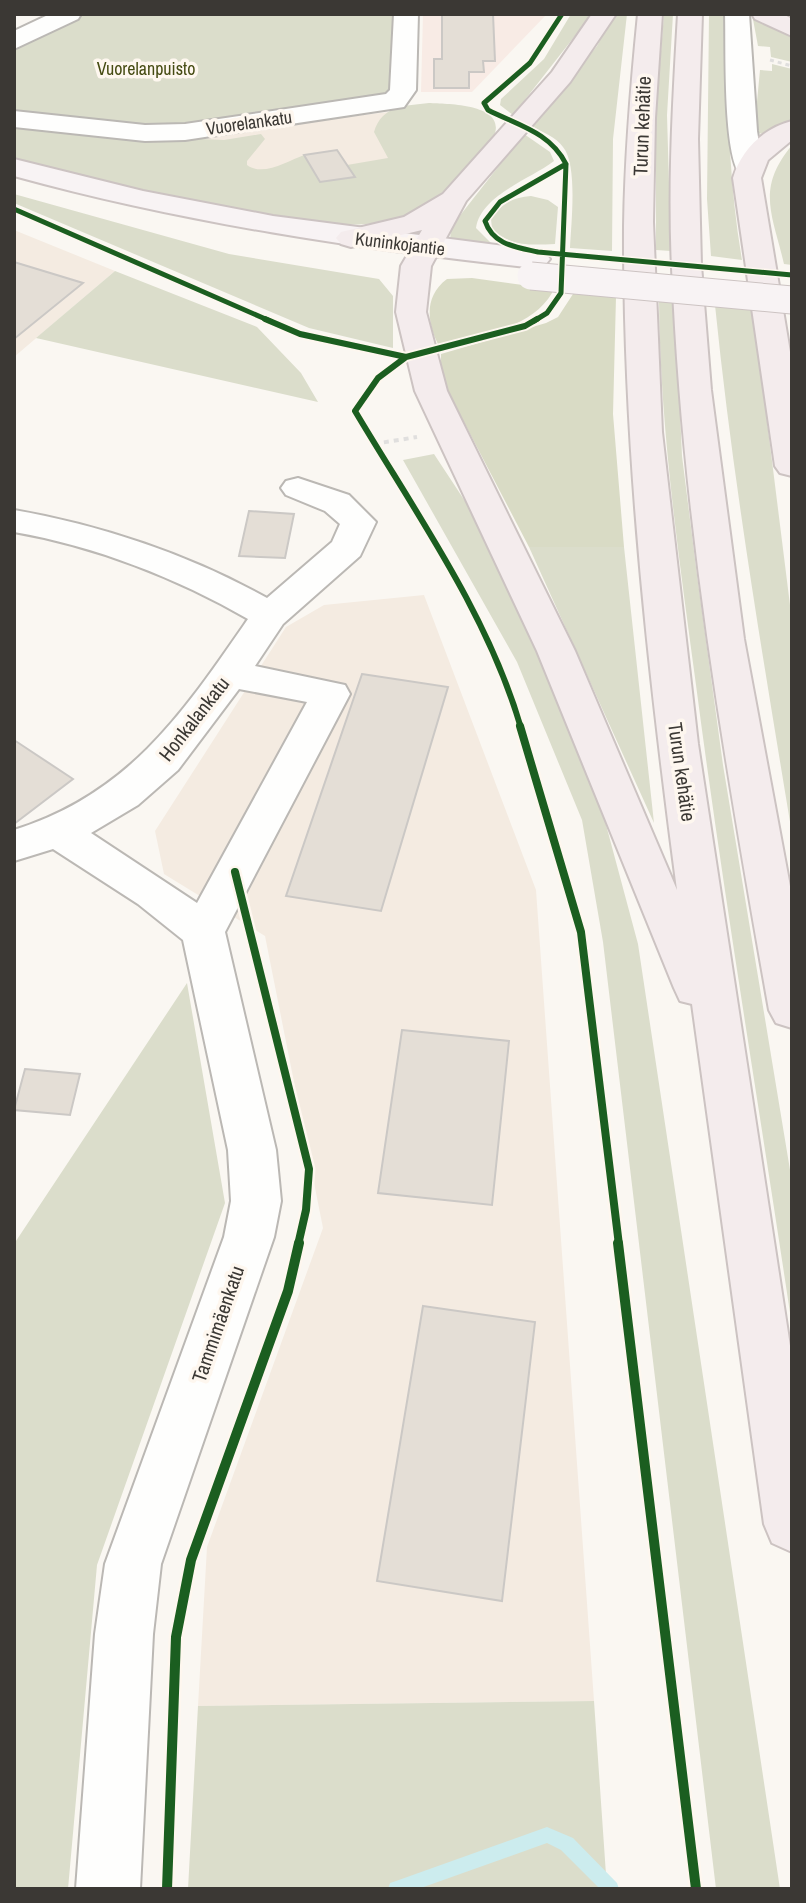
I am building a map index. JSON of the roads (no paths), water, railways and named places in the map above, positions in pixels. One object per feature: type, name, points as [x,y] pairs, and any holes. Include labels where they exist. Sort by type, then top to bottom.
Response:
[{"type":"highway","points":[[604,14],[587,43],[540,103],[454,198],[420,257],[411,312],[427,380],[556,651],[720,1047]]},
{"type":"highway","name":"Turun kehätie","points":[[650,14],[641,110],[643,387],[673,709],[720,1047],[783,1415],[792,1524]]},
{"type":"highway","name":"Turun kehätie","points":[[690,14],[684,115],[695,390],[737,717],[792,1010]]},
{"type":"highway","points":[[764,14],[792,29]]},
{"type":"highway","points":[[792,129],[768,143],[749,167],[748,190],[792,466]]},
{"type":"highway","points":[[351,238],[414,223],[454,198]]},
{"type":"main road","name":"Kuninkojantie","points":[[14,167],[195,212],[351,238],[420,257]]},
{"type":"main road","name":"Kuninkojantie","points":[[14,188],[173,227],[275,247],[533,268],[792,300]]},
{"type":"main road","name":"Kuninkojantie","points":[[533,268],[792,283]]},
{"type":"street","points":[[14,41],[69,14]]},
{"type":"street","name":"Vuorelankatu","points":[[14,119],[145,133],[185,132],[395,101],[403,90],[406,14]]},
{"type":"street","points":[[737,14],[743,131],[749,167]]},
{"type":"street","name":"Honkalankatu","points":[[14,846],[58,832],[124,795],[164,760],[230,674],[270,615],[347,548],[358,522],[337,503],[298,488]]},
{"type":"street","points":[[14,521],[86,536],[220,587],[270,615]]},
{"type":"street","points":[[58,832],[153,893],[203,932],[331,694],[230,674]]},
{"type":"street","name":"Tammimäenkatu","points":[[108,1889],[124,1634],[133,1564],[245,1248],[256,1201],[252,1150],[203,932]]},
{"type":"waterway","points":[[396,1889],[547,1835],[567,1844],[611,1889]]},
{"type":"park label","name":"Vuorelanpuisto","points":[[146,69]]}]
